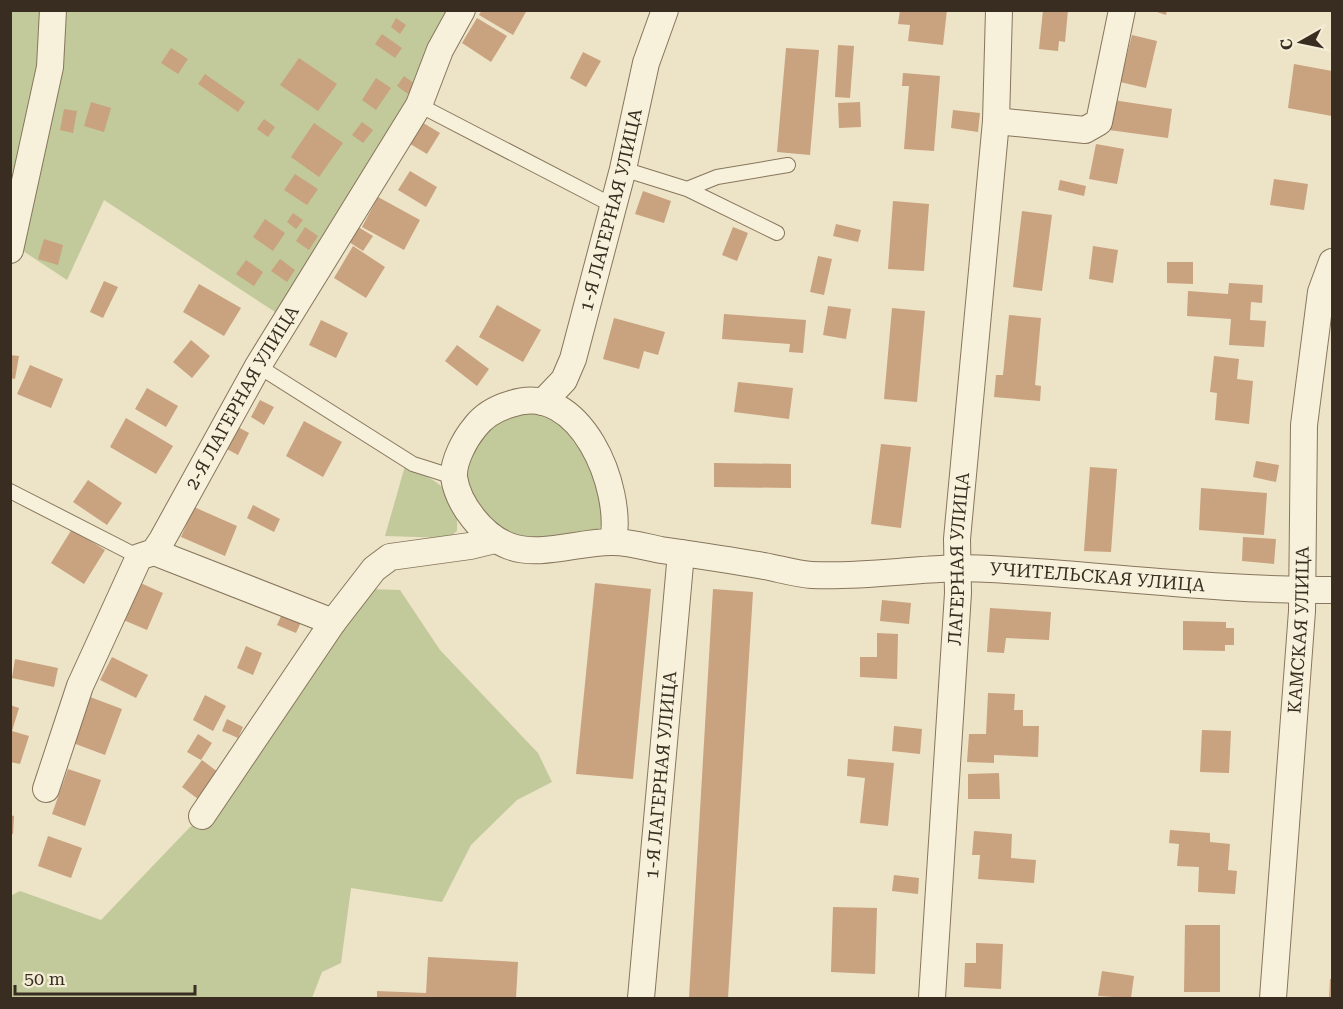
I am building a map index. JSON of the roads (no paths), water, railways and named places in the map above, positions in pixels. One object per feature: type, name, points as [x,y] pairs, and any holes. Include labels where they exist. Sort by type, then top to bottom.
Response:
[{"type":"street","points":[[10,250],[50,67],[53,10]]},
{"type":"street","name":"2-Я ЛАГЕРНАЯ УЛИЦА","points":[[46,789],[80,686],[146,555],[258,366],[419,105],[440,50],[462,10]]},
{"type":"street","name":"1-Я ЛАГЕРНАЯ УЛИЦА","points":[[543,402],[564,380],[573,359],[623,169],[646,63],[665,10]]},
{"type":"street","name":"ЛАГЕРНАЯ УЛИЦА","points":[[932,999],[958,593],[957,539],[996,121],[999,10]]},
{"type":"street","points":[[996,121],[1085,130],[1099,122],[1122,10]]},
{"type":"street","name":"КАМСКАЯ УЛИЦА","points":[[1273,999],[1302,591],[1304,425],[1321,292],[1332,262]]},
{"type":"street","points":[[521,400],[543,402],[560,409],[577,423],[603,465],[611,483],[615,503],[616,528],[613,542],[543,549],[514,548],[495,540],[467,511],[454,477],[456,462],[476,425],[496,409],[521,400]]},
{"type":"street","points":[[202,816],[333,622],[374,569],[390,557],[470,546],[495,540]]},
{"type":"street","name":"УЧИТЕЛЬСКАЯ УЛИЦА","points":[[613,542],[811,575],[957,568],[1302,591],[1332,590]]},
{"type":"street","name":"1-Я ЛАГЕРНАЯ УЛИЦА","points":[[640,999],[681,553]]},
{"type":"street","points":[[146,555],[333,622]]},
{"type":"lane","points":[[419,105],[612,205]]},
{"type":"lane","points":[[687,189],[717,177],[788,165]]},
{"type":"lane","points":[[623,169],[687,189],[777,232]]},
{"type":"lane","points":[[258,366],[413,464],[454,477]]},
{"type":"lane","points":[[10,491],[146,555]]}]
